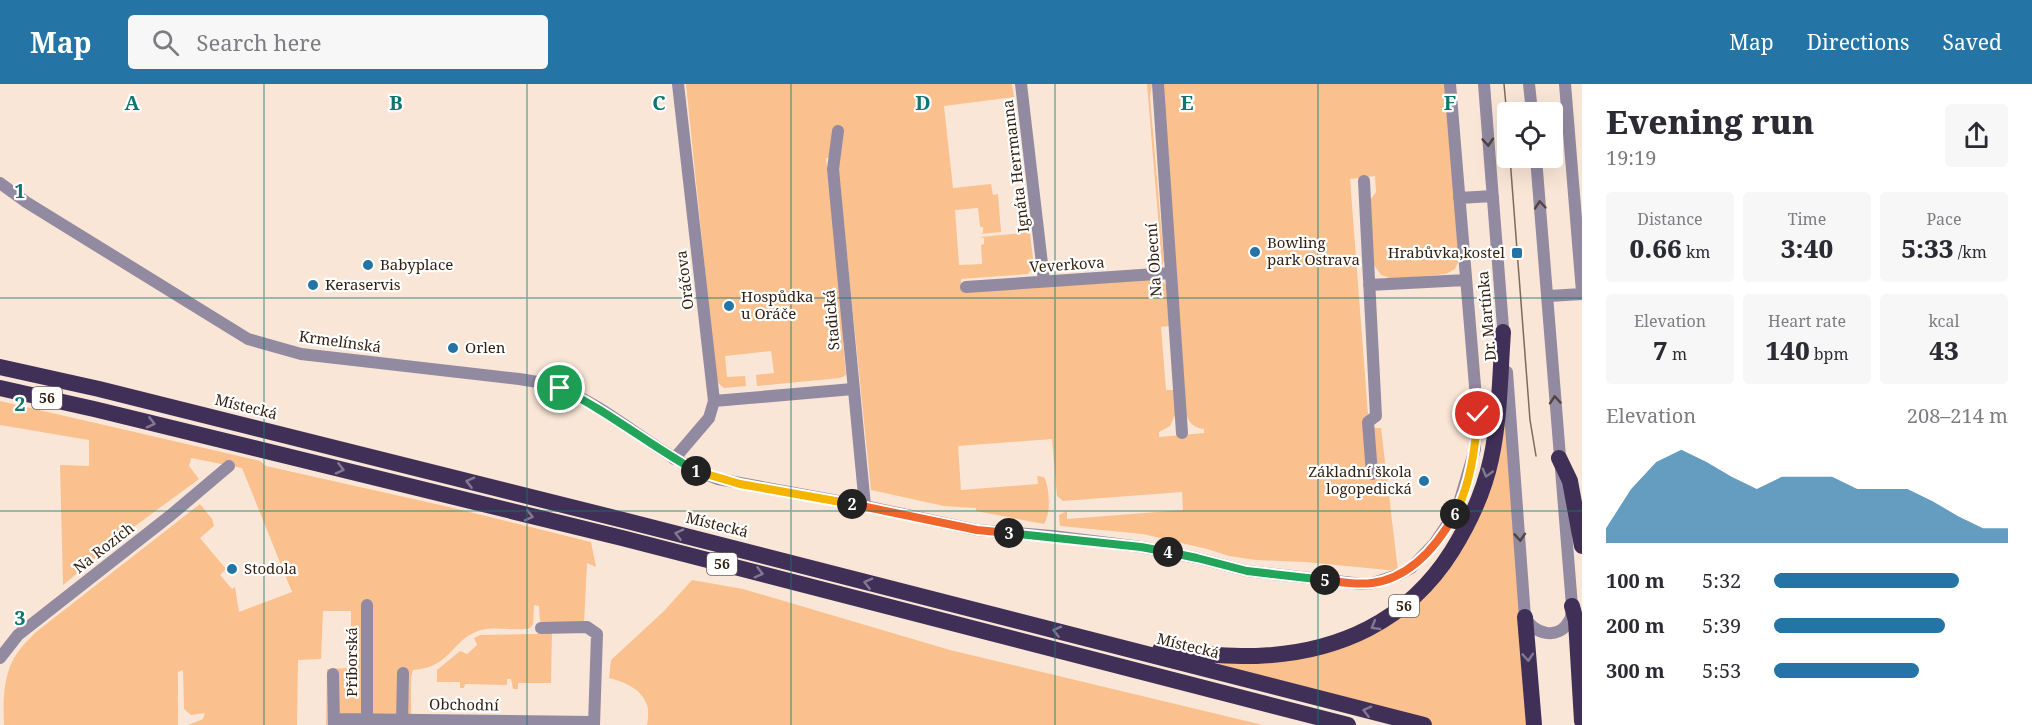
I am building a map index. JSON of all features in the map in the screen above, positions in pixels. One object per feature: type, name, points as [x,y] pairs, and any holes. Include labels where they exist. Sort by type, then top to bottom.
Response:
[{"type":"highway","name":"56","points":[[1114,646],[1227,656],[1257,656],[1318,648],[1351,638],[1394,614],[1432,580],[1464,532],[1477,505],[1494,444],[1503,332]]},
{"type":"highway","name":"Místecká","points":[[0,367],[99,389],[593,512],[1424,725]]},
{"type":"highway","name":"56","points":[[0,388],[105,411],[622,538],[1348,725]]},
{"type":"highway","points":[[1559,458],[1570,481],[1582,546]]},
{"type":"highway","points":[[1572,606],[1576,621],[1582,721]]},
{"type":"highway","points":[[1525,617],[1534,725]]},
{"type":"street","name":"Oráčova","points":[[678,84],[714,401]]},
{"type":"street","name":"Ignáta Herrmanna","points":[[1021,84],[1044,281]]},
{"type":"street","name":"Na Obecní","points":[[1158,84],[1182,433]]},
{"type":"street","name":"Krmelínská","points":[[0,183],[26,202],[248,339],[301,354],[537,382],[560,388],[605,413],[674,459],[718,479],[865,506],[977,530],[1141,547],[1247,571],[1362,584],[1392,578],[1411,568],[1434,544],[1457,510],[1475,449],[1476,398],[1450,84]]},
{"type":"street","name":"Dr. Martínka","points":[[1484,84],[1525,617]]},
{"type":"street","points":[[1529,84],[1531,102]]},
{"type":"street","points":[[1549,296],[1582,293],[1565,84]]},
{"type":"street","name":"Stadická","points":[[838,131],[833,169],[865,506]]},
{"type":"street","points":[[1525,617],[1537,631],[1555,632],[1568,624],[1572,606],[1559,458],[1549,296],[1537,168]]},
{"type":"street","points":[[1364,181],[1376,417],[1368,422],[1372,474]]},
{"type":"street","points":[[1459,198],[1493,196]]},
{"type":"street","name":"Veverkova","points":[[966,287],[1170,273]]},
{"type":"street","points":[[1369,285],[1466,280]]},
{"type":"street","points":[[674,459],[710,417],[714,401],[853,388]]},
{"type":"street","name":"Na Rozích","points":[[0,658],[18,635],[171,515],[229,466]]},
{"type":"street","name":"Příborská","points":[[367,606],[367,719]]},
{"type":"street","points":[[542,628],[587,627],[597,634],[594,723]]},
{"type":"street","points":[[402,722],[403,673]]},
{"type":"street","name":"Příborská","points":[[333,674],[334,722]]},
{"type":"street","name":"Obchodní","points":[[334,722],[367,719],[402,722],[594,723]]},
{"type":"shaded area","points":[[686,84],[1012,84],[1014,97],[944,106],[953,188],[991,184],[993,195],[998,194],[1001,232],[980,234],[983,233],[983,227],[980,227],[978,208],[955,210],[959,265],[982,264],[981,245],[984,244],[984,238],[980,237],[1023,233],[1021,208],[1027,210],[1034,266],[1028,274],[961,279],[961,291],[1156,278],[1164,282],[1169,326],[1161,327],[1166,390],[1174,390],[1176,413],[1170,426],[1159,432],[1159,437],[1204,433],[1204,429],[1192,424],[1186,414],[1161,84],[1445,84],[1459,260],[1455,269],[1446,274],[1392,279],[1381,275],[1374,265],[1370,200],[1376,192],[1375,176],[1350,179],[1369,428],[1381,428],[1398,571],[1256,560],[1229,556],[1143,534],[1060,526],[1059,515],[1067,511],[1067,519],[1183,510],[1182,492],[1063,501],[1057,496],[1052,439],[958,446],[961,490],[1038,484],[1037,476],[1044,477],[1049,501],[1044,524],[976,511],[976,508],[944,506],[871,490],[837,157],[826,158],[846,342],[843,342],[846,375],[840,378],[757,386],[756,375],[774,373],[771,351],[725,356],[727,377],[745,376],[746,386],[724,388],[718,383],[716,377]]},
{"type":"shaded area","points":[[1147,84],[1152,84],[1150,97],[1164,261],[1162,265]]},
{"type":"shaded area","points":[[1503,332],[1534,725],[1428,725],[1114,646],[1227,655],[1318,648],[1416,596],[1477,505]]},
{"type":"shaded area","points":[[0,401],[260,461],[266,466],[591,542],[596,567],[587,563],[584,624],[544,624],[540,621],[539,606],[534,605],[533,624],[530,628],[484,629],[469,635],[435,664],[413,670],[411,725],[326,725],[327,669],[351,668],[351,611],[323,611],[321,659],[298,660],[297,725],[188,725],[203,719],[205,713],[191,715],[184,709],[183,670],[178,672],[178,725],[4,725],[5,685],[9,669],[19,650],[36,632],[200,504],[212,519],[214,526],[200,538],[226,569],[220,575],[232,589],[235,587],[239,612],[292,592],[242,468],[191,458],[189,466],[199,479],[131,529],[63,585],[60,465],[89,466],[89,440],[0,425]]},
{"type":"shaded area","points":[[692,580],[743,589],[950,650],[1263,725],[647,725],[648,707],[641,694],[626,684],[609,678],[611,660],[663,612]]},
{"type":"shaded area","points":[[552,632],[551,683],[518,683],[518,689],[513,689],[511,679],[507,679],[507,685],[465,684],[464,688],[460,688],[460,682],[437,682],[437,670],[460,651],[467,654],[477,645],[474,638],[480,635],[536,634]]},
{"type":"tram line","points":[[1504,84],[1506,102]]},
{"type":"tram line","points":[[1511,168],[1530,420],[1536,456]]},
{"type":"place","name":"Bowling park Ostrava","points":[[1255,252]]},
{"type":"place","name":"Hrabůvka,kostel","points":[[1517,253]]},
{"type":"place","name":"Babyplace","points":[[368,265]]},
{"type":"place","name":"Keraservis","points":[[313,285]]},
{"type":"place","name":"Hospůdka u Oráče","points":[[729,306]]},
{"type":"place","name":"Orlen","points":[[453,348]]},
{"type":"place","name":"Základní škola logopedická","points":[[1424,481]]},
{"type":"place","name":"Stodola","points":[[232,569]]},
{"type":"route","points":[[560,388],[605,413],[674,459],[718,479],[865,506],[977,530],[1141,547],[1247,571],[1362,584],[1385,580],[1411,568],[1446,529],[1457,510],[1471,468],[1478,414]]}]
